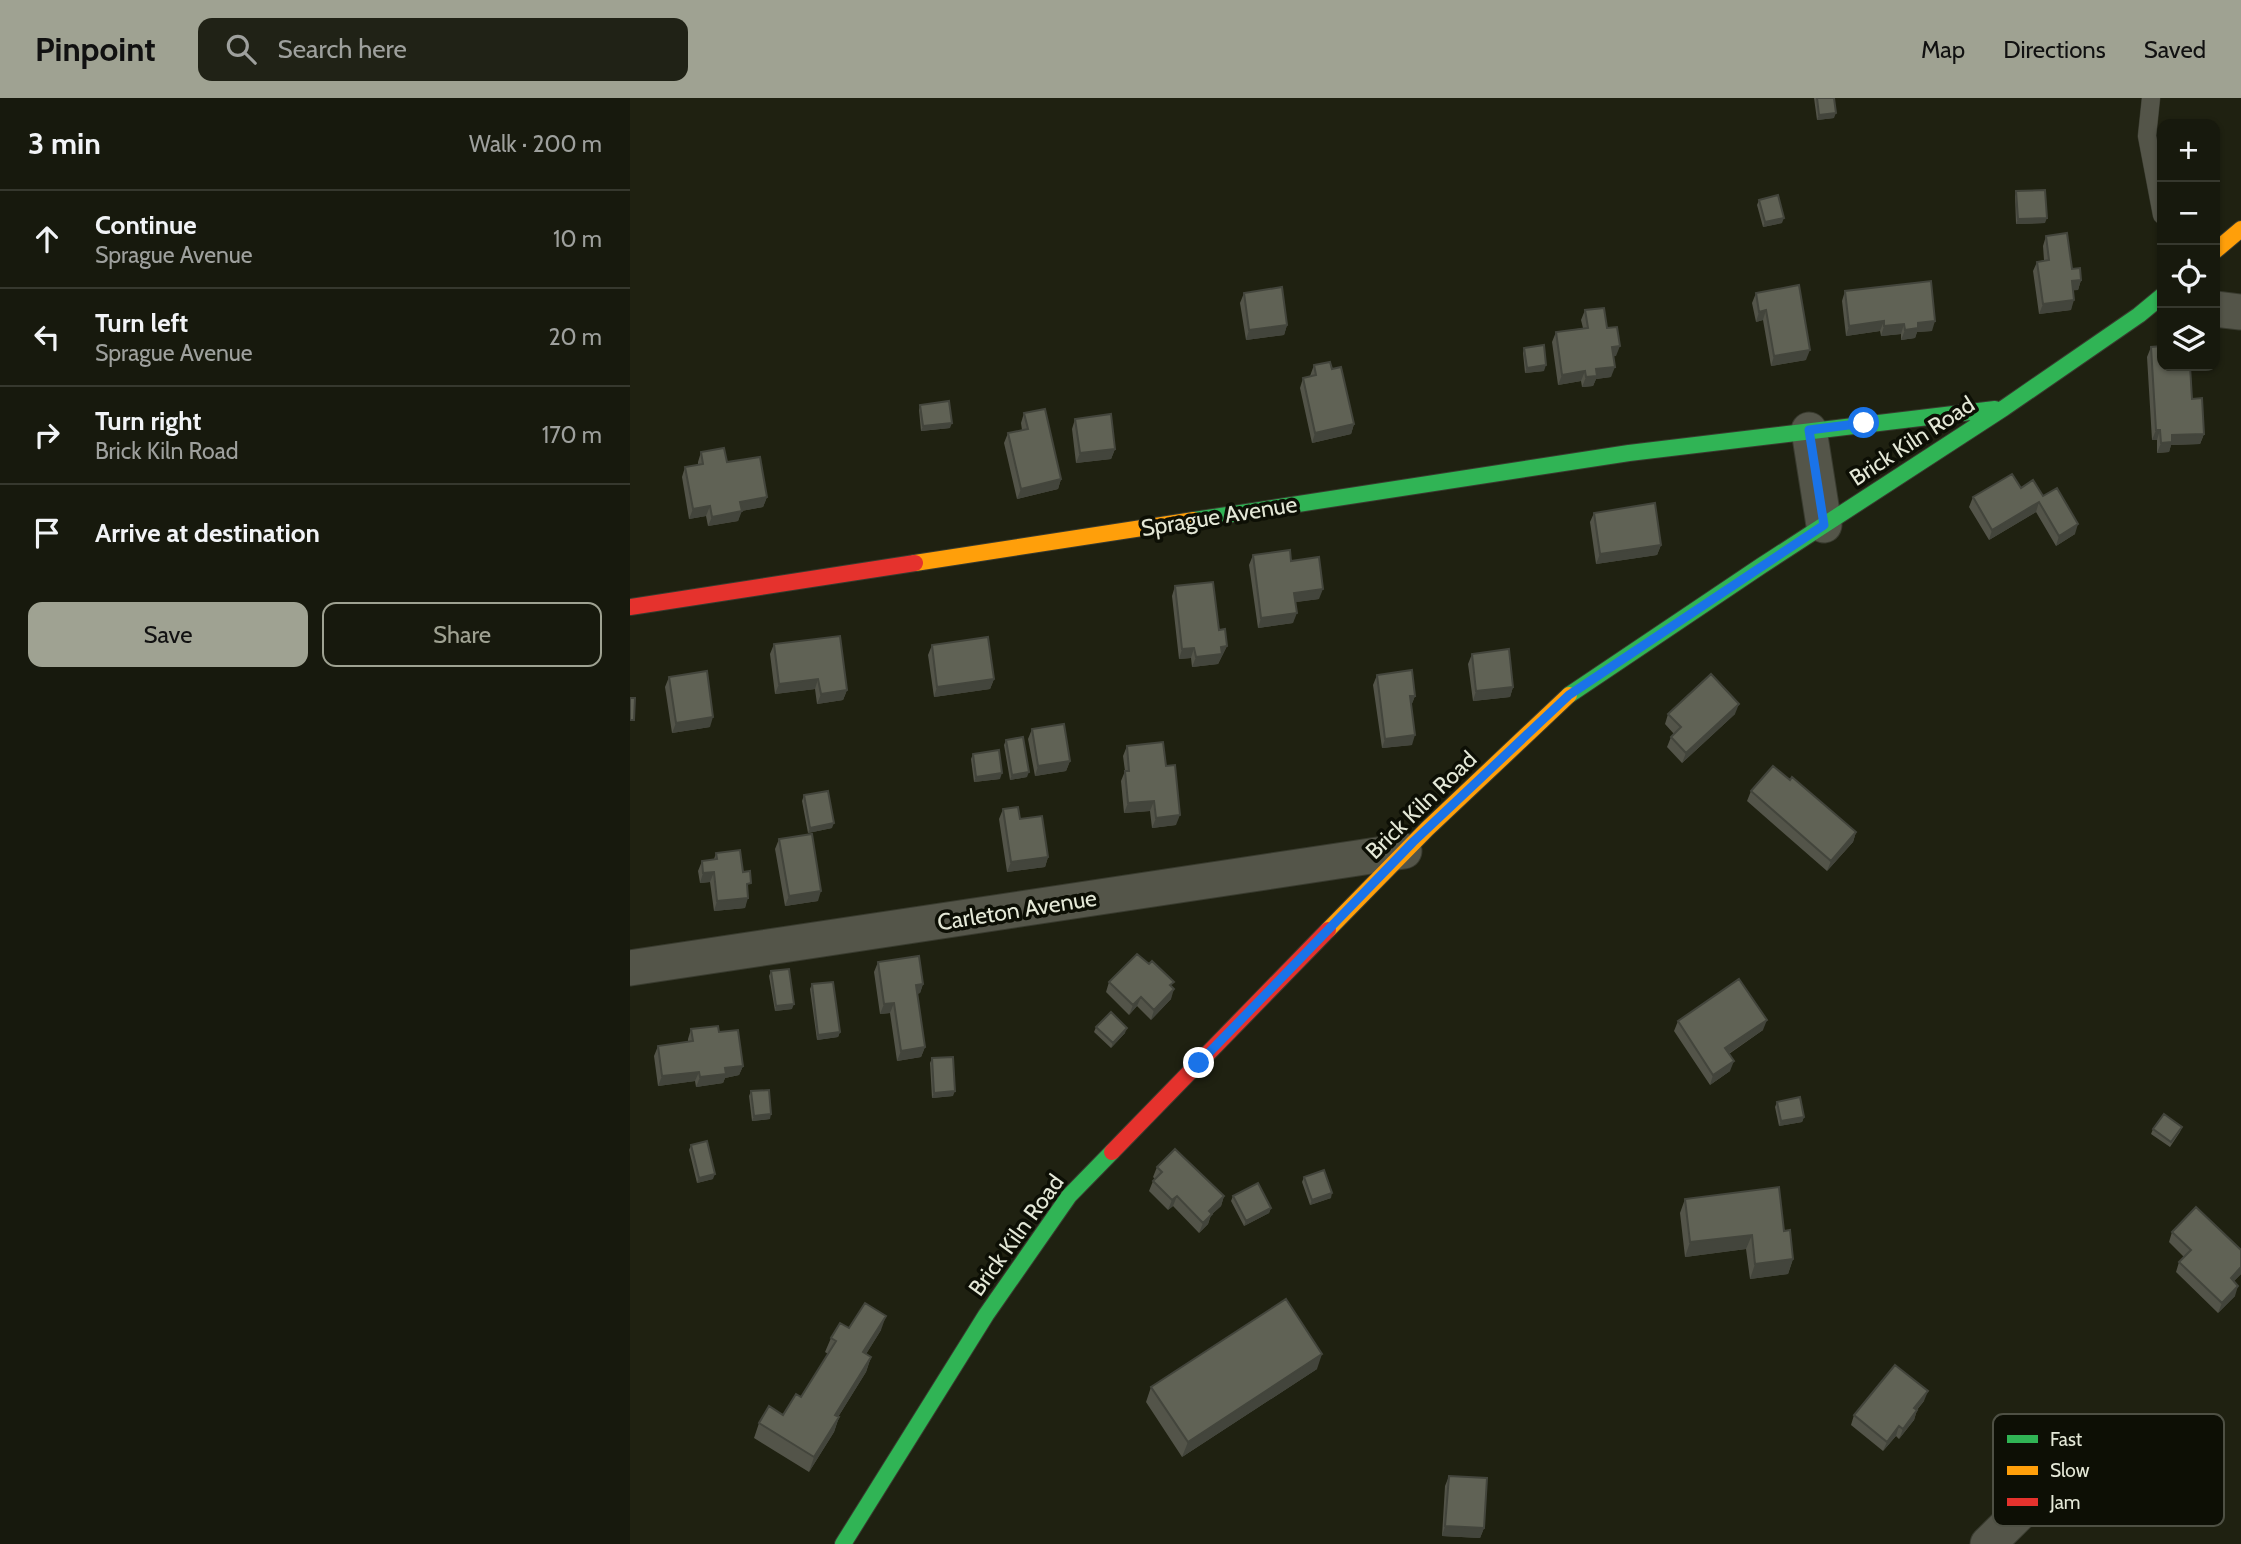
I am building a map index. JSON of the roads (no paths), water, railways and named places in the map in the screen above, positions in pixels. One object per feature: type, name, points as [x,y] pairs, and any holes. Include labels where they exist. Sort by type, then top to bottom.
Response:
[{"type":"street","points":[[2220,247],[2241,229]]},
{"type":"street","name":"Brick Kiln Road","points":[[843,1544],[986,1315],[1069,1196],[1404,852],[1569,695],[2004,408],[2157,302]]},
{"type":"street","points":[[2220,310],[2241,312]]},
{"type":"street","name":"Sprague Avenue","points":[[630,607],[1629,453],[2004,408]]},
{"type":"street","points":[[1809,430],[1824,525]]},
{"type":"street","name":"Carleton Avenue","points":[[630,968],[1404,852]]},
{"type":"street","points":[[1989,1544],[2007,1526]]},
{"type":"lane","points":[[2151,98],[2147,136],[2157,189]]}]
